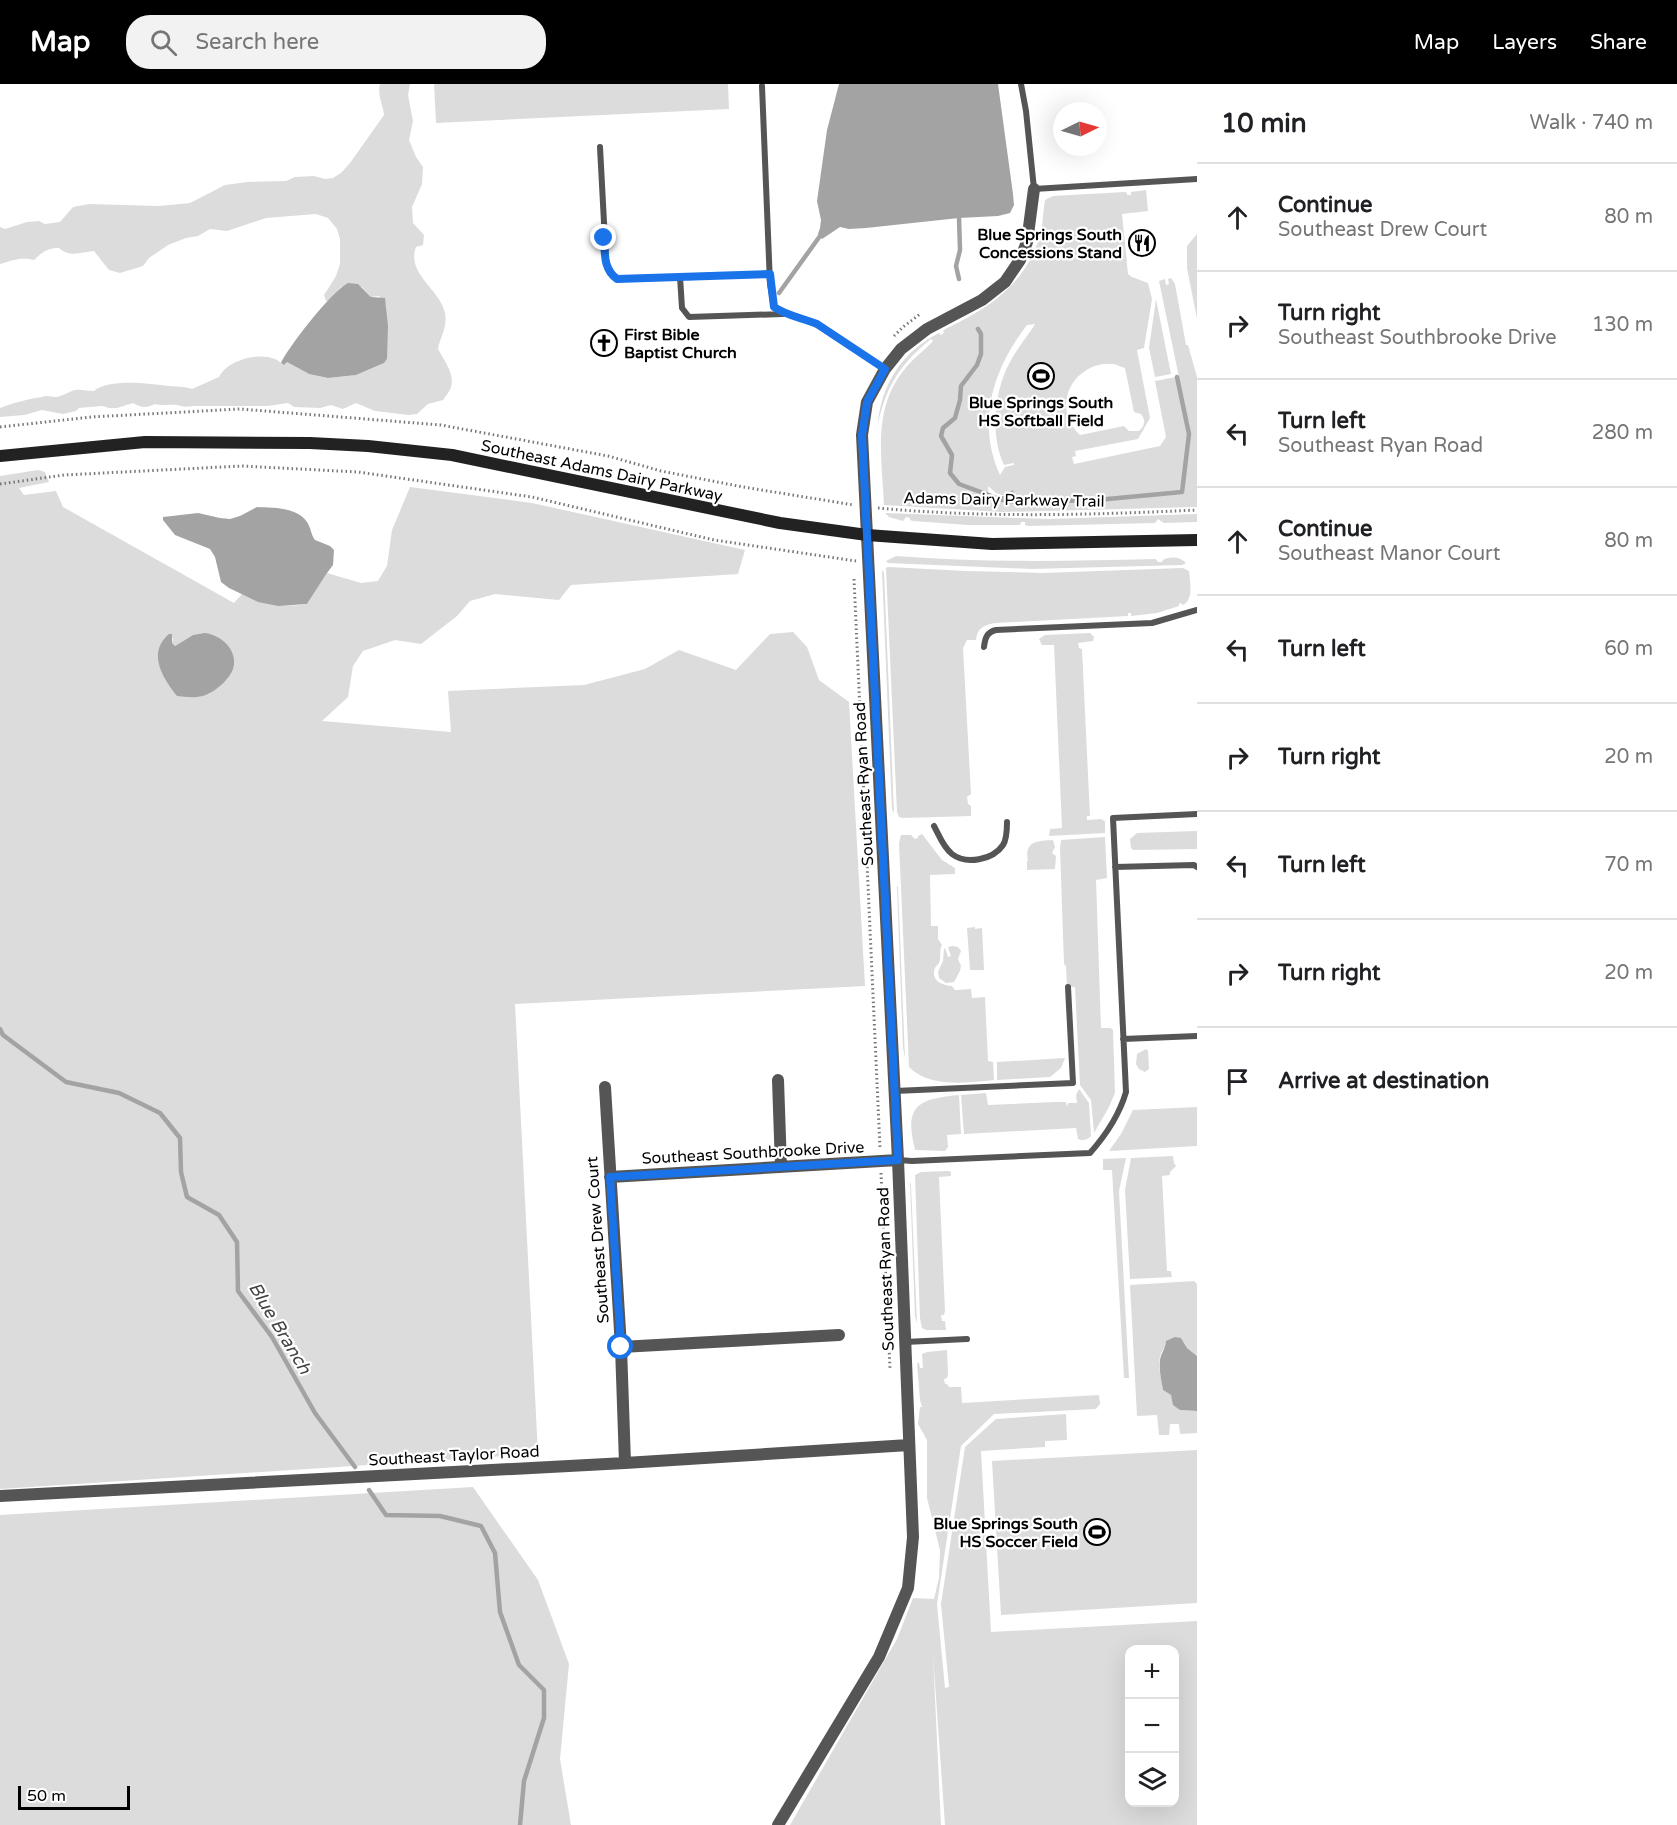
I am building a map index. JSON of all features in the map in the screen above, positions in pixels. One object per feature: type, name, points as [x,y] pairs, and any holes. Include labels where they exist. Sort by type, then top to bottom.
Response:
[{"type":"main road","name":"Southeast Adams Dairy Parkway","points":[[0,456],[145,441],[310,442],[369,446],[452,455],[780,523],[867,535],[993,544],[1197,540]]},
{"type":"street","name":"Southeast Ryan Road","points":[[778,1825],[879,1656],[908,1588],[913,1537],[895,1091],[862,435],[867,402],[885,369],[901,349],[927,329],[982,300],[1005,282],[1020,260],[1027,242],[1034,189]]},
{"type":"street","points":[[778,1080],[781,1167]]},
{"type":"street","name":"Southeast Drew Court","points":[[605,1087],[621,1347],[625,1463]]},
{"type":"street","name":"Southeast Southbrooke Drive","points":[[610,1177],[898,1160]]},
{"type":"street","points":[[621,1347],[839,1335]]},
{"type":"street","name":"Southeast Taylor Road","points":[[0,1496],[625,1463],[909,1445]]},
{"type":"lane","points":[[1021,84],[1034,189],[1197,179]]},
{"type":"lane","points":[[762,86],[770,274],[774,307],[783,314]]},
{"type":"lane","points":[[600,147],[606,260],[611,275],[617,279],[770,274]]},
{"type":"lane","points":[[680,277],[682,308],[689,317],[783,314],[806,319],[885,369]]},
{"type":"lane","points":[[984,647],[988,635],[996,630],[1152,623],[1197,610]]},
{"type":"lane","points":[[898,1160],[1090,1153],[1104,1137],[1126,1092],[1113,818],[1197,814]]},
{"type":"lane","points":[[934,825],[942,842],[953,855],[968,859],[986,858],[997,852],[1004,844],[1008,822]]},
{"type":"lane","points":[[1115,867],[1194,865],[1197,867]]},
{"type":"lane","points":[[895,1091],[1073,1083],[1068,987]]},
{"type":"lane","points":[[1123,1040],[1197,1036]]},
{"type":"lane","points":[[904,1342],[967,1339]]},
{"type":"path","points":[[0,484],[64,475],[242,466],[358,472],[532,497],[714,540],[858,562]]},
{"type":"path","name":"Adams Dairy Parkway Trail","points":[[882,508],[1044,516],[1197,510]]},
{"type":"path","points":[[854,573],[890,1369]]},
{"type":"shaded area","points":[[380,84],[410,84],[408,95],[413,121],[409,140],[423,167],[422,184],[412,207],[413,223],[424,235],[423,245],[416,247],[414,257],[419,273],[437,296],[445,313],[445,327],[438,349],[448,367],[452,382],[443,400],[428,404],[417,414],[409,415],[375,411],[356,403],[343,409],[331,405],[320,408],[294,407],[288,403],[267,406],[187,407],[155,404],[144,407],[133,403],[117,408],[102,406],[79,408],[63,414],[42,410],[24,415],[0,417],[0,408],[15,403],[45,396],[56,397],[75,390],[94,391],[110,384],[141,383],[192,389],[219,377],[223,371],[236,362],[252,357],[276,359],[283,365],[287,362],[309,374],[328,378],[356,375],[384,363],[387,359],[386,305],[379,296],[371,297],[362,287],[341,287],[330,301],[326,301],[324,295],[336,276],[340,264],[340,239],[337,229],[328,218],[316,214],[266,218],[227,231],[210,229],[198,236],[168,245],[149,258],[143,266],[120,273],[109,270],[94,251],[71,254],[59,248],[45,251],[34,260],[21,259],[0,264],[0,227],[5,229],[39,221],[45,224],[60,222],[73,207],[89,204],[159,206],[190,203],[225,185],[286,181],[295,177],[333,178],[350,163],[384,115]]},
{"type":"shaded area","points":[[434,84],[728,84],[729,109],[436,123]]},
{"type":"shaded area","points":[[839,84],[998,84],[1013,194],[1014,205],[1010,213],[866,228],[840,227],[822,239],[818,234],[821,220],[817,201],[827,130]]},
{"type":"shaded area","points":[[1146,190],[1148,211],[1122,214],[1128,274],[1148,283],[1152,299],[1144,348],[1137,350],[1150,418],[1138,439],[1075,451],[1076,456],[1072,457],[1074,464],[1160,446],[1166,437],[1155,381],[1176,377],[1188,434],[1180,491],[1103,498],[1023,500],[1010,499],[1012,492],[1005,496],[996,493],[988,486],[989,499],[1015,504],[1053,504],[1183,494],[1190,430],[1159,281],[1165,279],[1166,285],[1169,284],[1168,279],[1171,278],[1175,284],[1186,345],[1188,345],[1197,377],[1197,507],[1002,512],[884,505],[881,435],[887,401],[904,370],[933,341],[931,339],[920,348],[896,376],[885,398],[878,424],[884,395],[896,370],[926,340],[939,333],[941,335],[947,328],[992,302],[1017,279],[1035,250],[1041,232],[1045,200],[1053,196],[1125,192],[1131,195],[1131,192]],"holes":[[[1035,324],[1013,357],[1000,386],[996,413],[997,440],[1004,465],[1014,463],[1014,465],[1005,467],[1000,475],[989,435],[992,397],[997,378],[1015,342],[1027,325]],[[1103,364],[1114,364],[1125,368],[1134,412],[1143,416],[1144,425],[1139,431],[1129,431],[1124,426],[1080,435],[1072,425],[1067,414],[1068,392],[1081,374]]]},
{"type":"shaded area","points":[[1197,234],[1197,319],[1187,268],[1187,246]]},
{"type":"shaded area","points":[[348,283],[358,284],[371,297],[385,298],[388,326],[387,359],[384,363],[356,375],[328,378],[309,374],[287,362],[284,365],[281,363],[312,320]]},
{"type":"shaded area","points":[[1156,299],[1171,374],[1155,377],[1149,348]]},
{"type":"shaded area","points":[[38,470],[45,472],[49,482],[19,488],[24,495],[56,491],[63,507],[234,603],[242,594],[274,604],[290,606],[307,604],[327,573],[361,583],[378,581],[387,566],[392,530],[410,487],[532,503],[745,550],[738,574],[571,585],[559,600],[495,594],[470,601],[457,616],[421,644],[395,640],[363,651],[353,666],[348,697],[322,721],[451,732],[448,691],[584,685],[645,669],[679,650],[736,670],[770,634],[793,632],[807,647],[819,680],[849,702],[865,986],[515,1004],[538,1454],[0,1489],[0,476]],"holes":[[[204,633],[227,679],[209,694],[164,638],[173,638],[172,643],[175,646],[193,635]]]},
{"type":"shaded area","points":[[257,507],[285,509],[297,513],[307,522],[315,540],[334,550],[333,565],[307,604],[278,606],[258,602],[229,588],[221,582],[215,557],[210,549],[175,535],[163,520],[163,517],[198,513],[230,519]]},
{"type":"shaded area","points":[[885,513],[1048,519],[1197,514],[1197,522],[1164,523],[1158,519],[1155,523],[1028,526],[1025,522],[1021,522],[1020,525],[968,525],[913,521],[906,517],[903,521],[889,517]]},
{"type":"shaded area","points":[[896,556],[994,561],[1156,559],[1162,562],[1166,559],[1178,558],[1186,563],[1182,565],[1032,569],[888,563],[886,561]]},
{"type":"shaded area","points":[[886,568],[1043,573],[1183,568],[1189,571],[1190,590],[1189,599],[1183,605],[1181,603],[1179,606],[1157,613],[996,623],[982,627],[976,640],[967,640],[963,648],[971,794],[967,797],[968,804],[971,806],[971,816],[903,818],[899,817],[897,812]]},
{"type":"shaded area","points":[[882,570],[884,573],[894,813],[892,809]]},
{"type":"shaded area","points":[[204,633],[216,636],[227,644],[233,656],[233,669],[223,683],[206,695],[177,696],[166,681],[159,665],[159,649],[162,641],[172,634],[172,643],[175,646],[193,635]]},
{"type":"shaded area","points":[[1090,633],[1094,637],[1093,641],[1078,643],[1079,648],[1082,649],[1090,816],[1087,816],[1087,820],[1105,821],[1105,833],[1049,836],[1050,829],[1062,828],[1054,645],[1042,645],[1039,639],[1045,635]]},
{"type":"shaded area","points":[[1197,831],[1197,849],[1133,850],[1131,848],[1130,839],[1137,833]]},
{"type":"shaded area","points":[[922,834],[942,860],[955,868],[955,874],[930,875],[931,926],[938,926],[938,939],[942,945],[940,961],[935,968],[934,976],[938,982],[952,986],[955,990],[971,989],[972,998],[985,997],[988,1061],[993,1062],[994,1080],[960,1083],[937,1081],[917,1074],[909,1067],[899,843],[901,835],[911,835],[915,839]]},
{"type":"shaded area","points":[[1105,837],[1107,878],[1096,880],[1101,1028],[1113,1030],[1115,1093],[1094,1133],[1091,1100],[1080,1085],[1075,987],[1067,987],[1064,964],[1060,848],[1061,840]]},
{"type":"shaded area","points":[[1053,840],[1055,847],[1052,853],[1056,856],[1055,869],[1027,870],[1027,854],[1030,846],[1033,843]]},
{"type":"shaded area","points":[[898,886],[905,1058],[903,1048]]},
{"type":"shaded area","points":[[975,927],[975,929],[982,928],[984,970],[970,970],[967,928]]},
{"type":"shaded area","points":[[948,947],[958,947],[961,951],[958,959],[961,966],[954,982],[946,983],[939,978],[938,972],[943,961],[944,949],[948,957],[951,956]]},
{"type":"shaded area","points":[[1146,1049],[1149,1069],[1145,1072],[1136,1064],[1137,1054]]},
{"type":"shaded area","points":[[1065,1058],[1061,1068],[1050,1077],[997,1080],[997,1062]]},
{"type":"shaded area","points":[[1079,1089],[1089,1103],[1091,1136],[1087,1139],[1078,1139],[1076,1128],[964,1134],[961,1095],[986,1093],[988,1105],[1066,1102],[1067,1107],[1068,1103],[1077,1103],[1076,1095]]},
{"type":"shaded area","points":[[959,1095],[961,1134],[947,1135],[948,1147],[945,1151],[915,1150],[911,1123],[917,1107],[933,1099]]},
{"type":"shaded area","points":[[1197,1107],[1197,1146],[1109,1151],[1133,1110]]},
{"type":"shaded area","points":[[1173,1156],[1176,1166],[1170,1175],[1162,1176],[1167,1271],[1171,1271],[1172,1277],[1130,1279],[1125,1190],[1131,1158]]},
{"type":"shaded area","points":[[1126,1158],[1119,1191],[1129,1378],[1124,1378],[1112,1170],[1103,1170],[1103,1159]]},
{"type":"shaded area","points":[[949,1171],[951,1176],[939,1177],[945,1311],[944,1315],[941,1315],[942,1321],[945,1321],[946,1330],[926,1330],[922,1328],[920,1318],[915,1175],[921,1172]]},
{"type":"shaded area","points":[[910,1181],[911,1185],[917,1323],[915,1317]]},
{"type":"shaded area","points":[[1194,1281],[1197,1284],[1197,1356],[1187,1348],[1181,1338],[1163,1350],[1159,1367],[1163,1390],[1171,1395],[1180,1410],[1197,1411],[1197,1433],[1180,1434],[1179,1424],[1170,1424],[1169,1435],[1159,1435],[1157,1415],[1137,1416],[1130,1285]]},
{"type":"shaded area","points":[[1175,1337],[1181,1338],[1187,1348],[1197,1356],[1197,1411],[1180,1410],[1173,1405],[1171,1395],[1163,1390],[1160,1371],[1161,1357],[1166,1341]]},
{"type":"shaded area","points":[[947,1350],[948,1374],[944,1379],[945,1384],[949,1387],[961,1387],[962,1403],[1099,1395],[1100,1404],[1096,1409],[994,1414],[961,1446],[937,1604],[945,1688],[949,1687],[941,1604],[965,1447],[996,1419],[1066,1414],[1067,1440],[1045,1441],[1045,1447],[981,1451],[991,1632],[1197,1621],[1197,1825],[945,1825],[933,1655],[941,1825],[790,1825],[897,1639],[913,1598],[934,1599],[939,1578],[940,1550],[927,1498],[927,1440],[918,1424],[920,1407],[922,1407],[917,1364],[919,1362],[920,1368],[923,1368],[922,1354]]},
{"type":"shaded area","name":"Blue Springs South HS Soccer Field","points":[[1197,1450],[1197,1603],[1001,1615],[992,1461]]},
{"type":"shaded area","points":[[473,1487],[538,1580],[569,1664],[560,1759],[571,1825],[0,1825],[0,1515]]},
{"type":"waterway","points":[[959,218],[960,250],[956,266],[959,279]]},
{"type":"waterway","points":[[779,293],[820,236]]},
{"type":"waterway","points":[[978,329],[981,334],[981,354],[977,365],[961,386],[955,418],[943,428],[941,436],[952,455],[950,473],[959,484],[1005,501],[1097,500],[1182,492],[1189,434],[1177,377]]},
{"type":"waterway","points":[[1001,499],[1012,493]]},
{"type":"waterway","name":"Blue Branch","points":[[0,1029],[3,1035],[66,1082],[119,1093],[160,1113],[180,1138],[181,1172],[187,1197],[219,1215],[237,1242],[238,1291],[272,1337],[315,1413],[355,1467]]},
{"type":"waterway","name":"Blue Branch","points":[[369,1490],[386,1515],[440,1516],[481,1526],[495,1553],[500,1612],[519,1665],[544,1690],[544,1718],[524,1781],[520,1825]]},
{"type":"place","name":"Blue Springs South Concessions Stand","points":[[1142,243]]},
{"type":"place","name":"First Bible Baptist Church","points":[[604,343]]},
{"type":"place","name":"Blue Springs South HS Softball Field","points":[[1041,376]]},
{"type":"place","name":"Blue Springs South HS Soccer Field","points":[[1097,1532]]},
{"type":"route","points":[[604,238],[608,269],[617,279],[770,274],[774,307],[783,314],[817,324],[885,369],[867,402],[862,435],[898,1160],[610,1177],[621,1347]]}]
